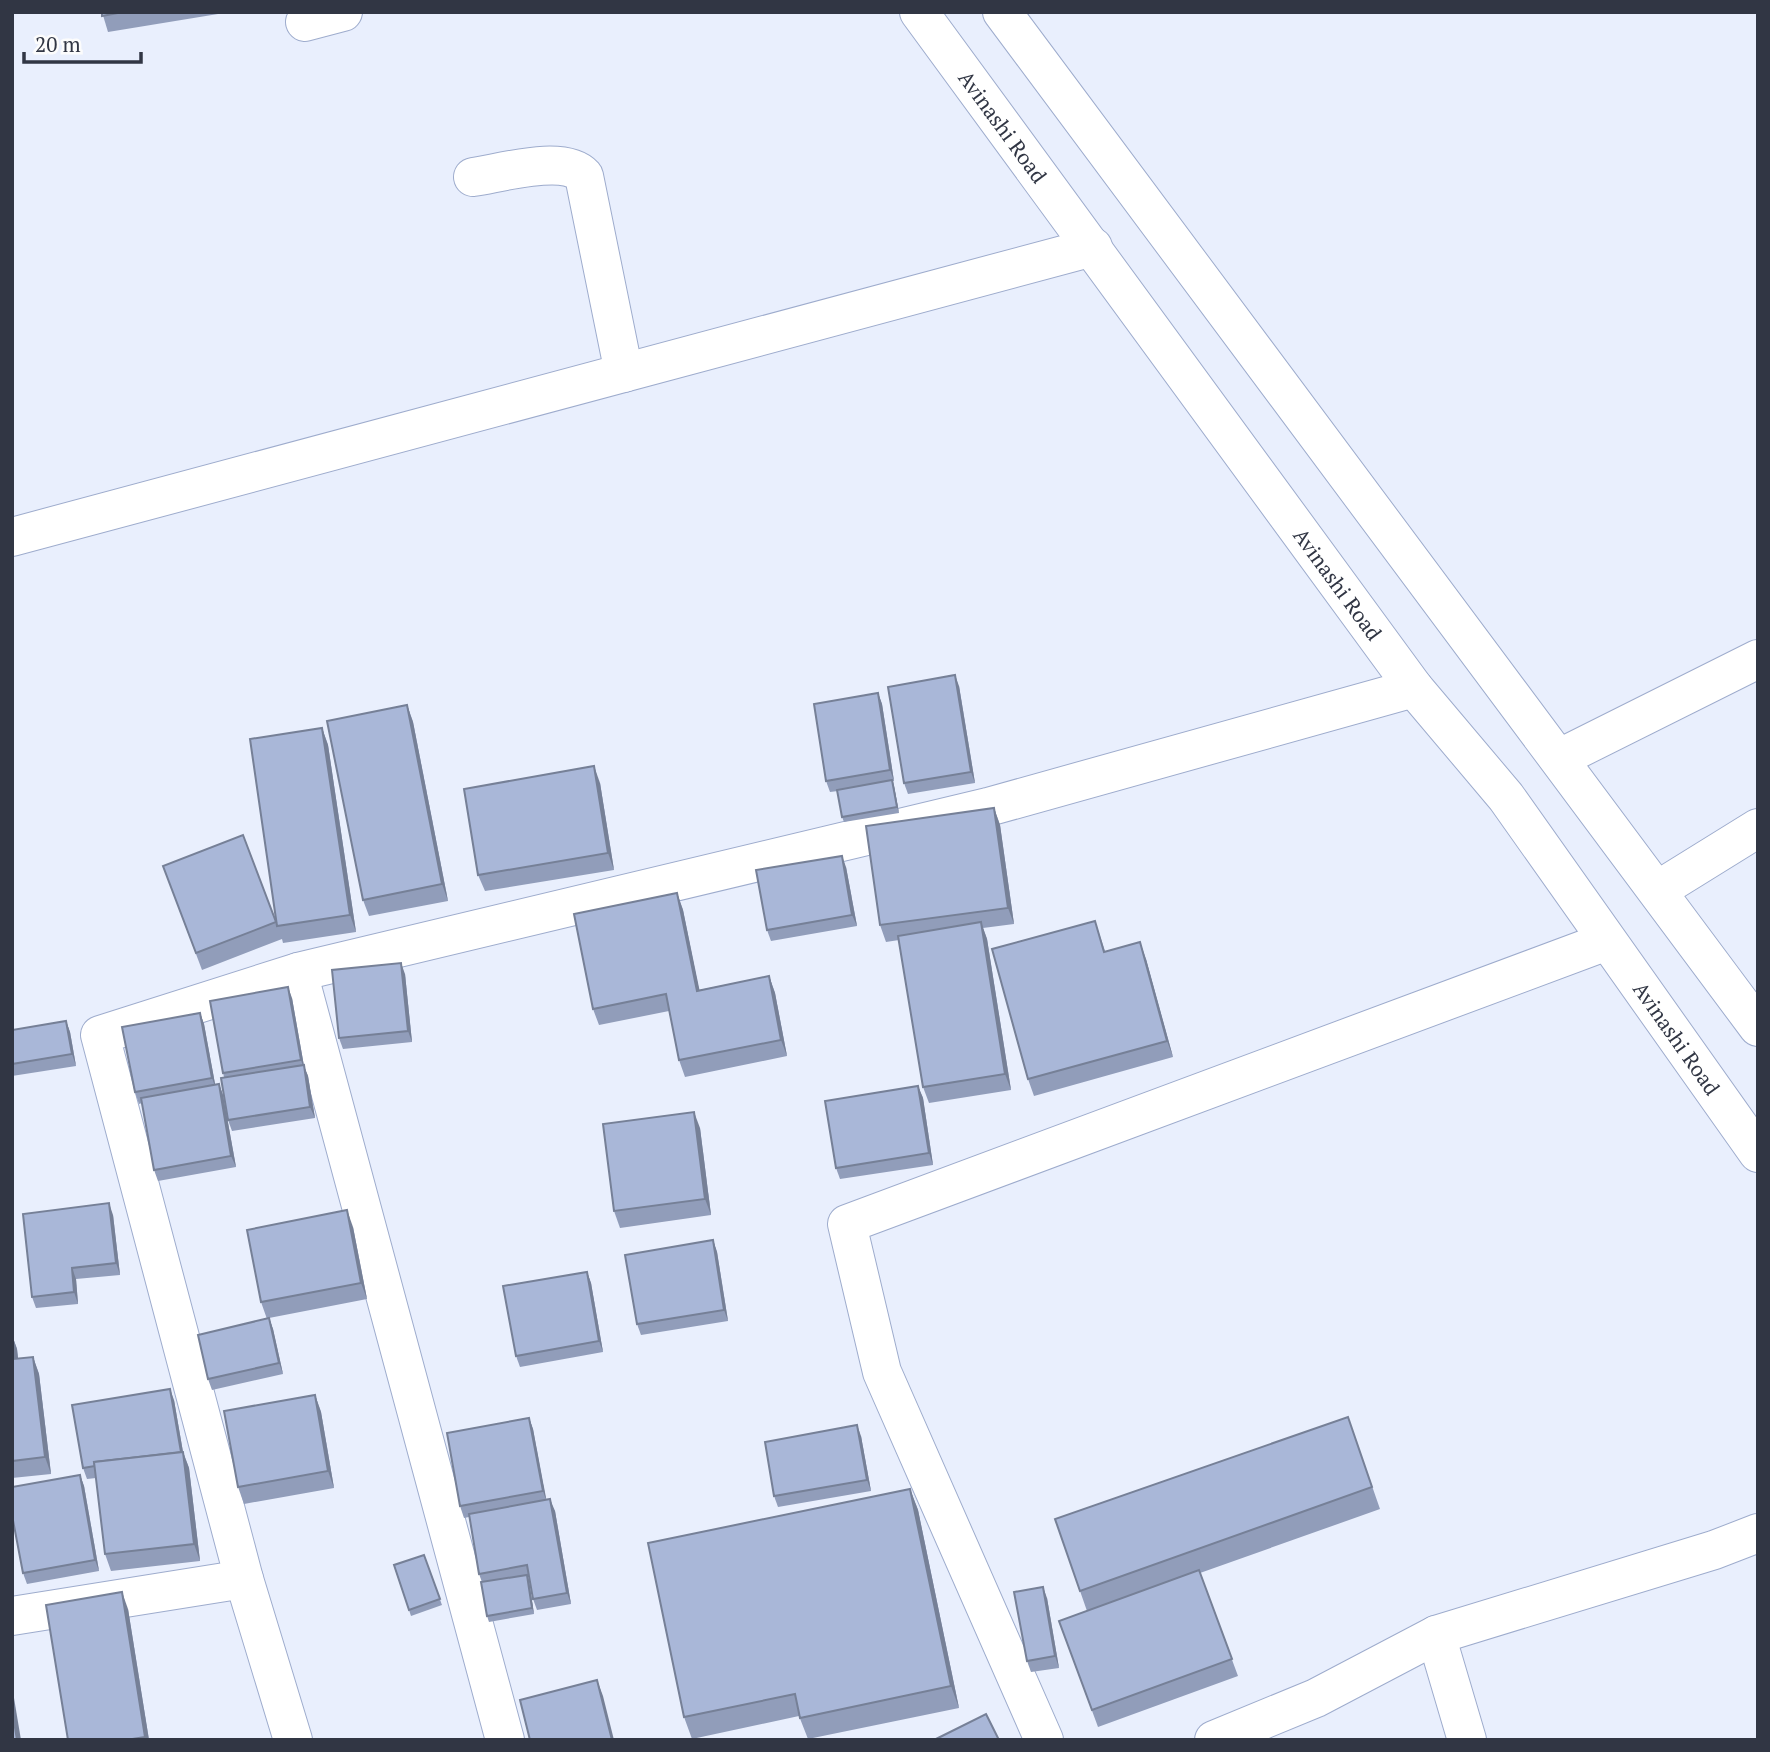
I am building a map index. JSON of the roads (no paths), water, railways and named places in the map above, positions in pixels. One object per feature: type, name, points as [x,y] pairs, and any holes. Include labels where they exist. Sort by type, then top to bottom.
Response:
[{"type":"street","points":[[305,22],[343,12]]},
{"type":"street","name":"Avinashi Road","points":[[919,12],[1414,688],[1506,797],[1758,1153]]},
{"type":"street","points":[[1002,12],[1758,1027]]},
{"type":"street","points":[[473,177],[562,164],[577,168],[584,176],[624,373]]},
{"type":"street","points":[[12,537],[1093,247]]},
{"type":"street","points":[[1560,758],[1758,659]]},
{"type":"street","points":[[293,1740],[244,1579],[100,1035],[298,972],[988,807],[1414,688]]},
{"type":"street","points":[[1658,890],[1758,828]]},
{"type":"street","points":[[1044,1740],[882,1372],[847,1224],[1607,941]]},
{"type":"street","points":[[298,972],[505,1740]]},
{"type":"street","points":[[1219,1739],[1316,1698],[1436,1635],[1714,1550],[1758,1533]]},
{"type":"street","points":[[12,1616],[244,1579]]},
{"type":"street","points":[[1436,1635],[1467,1740]]}]
